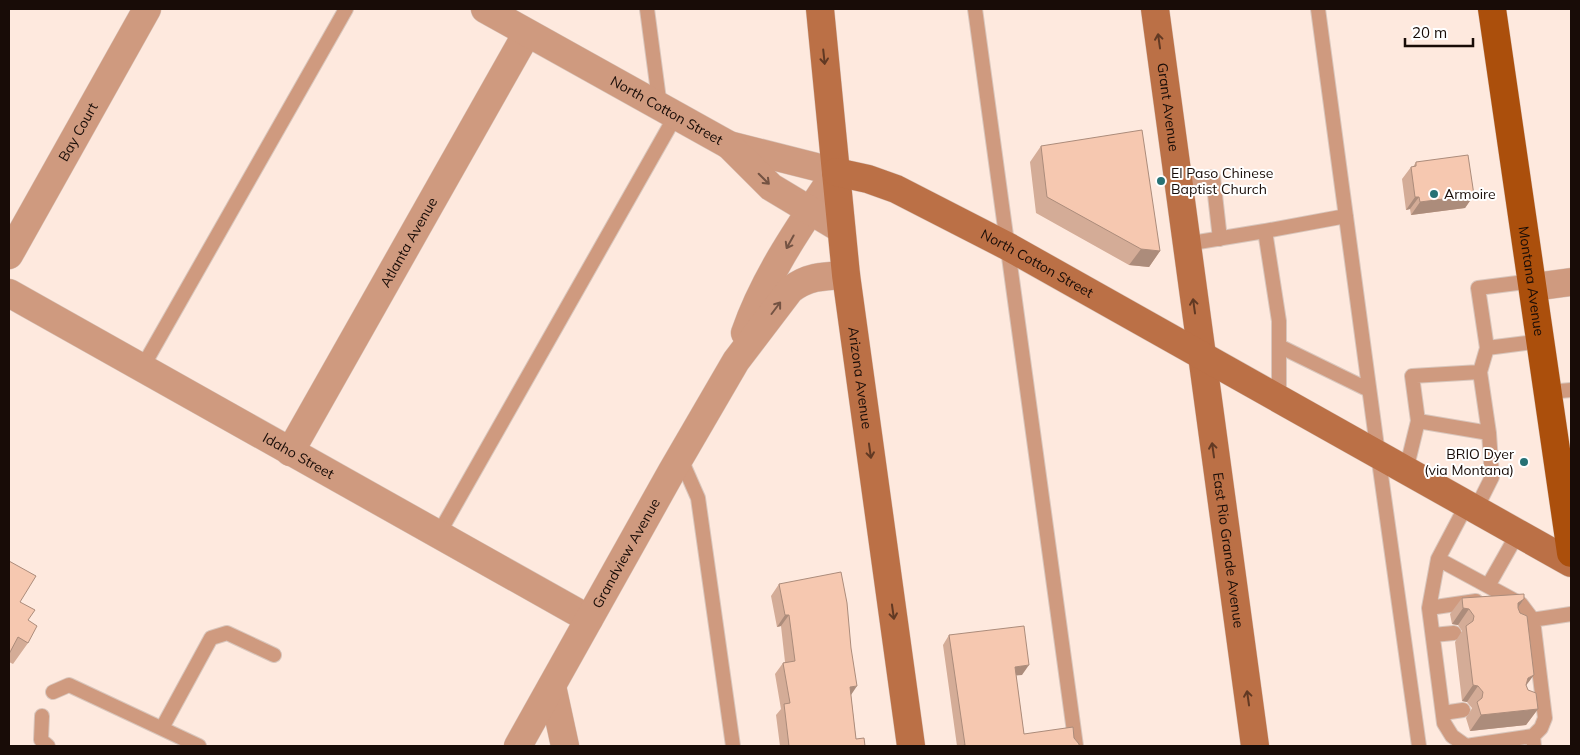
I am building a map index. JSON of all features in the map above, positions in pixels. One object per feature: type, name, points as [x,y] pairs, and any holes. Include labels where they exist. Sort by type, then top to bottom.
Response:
[{"type":"main road","name":"Arizona Avenue","points":[[820,9],[846,275],[911,746]]},
{"type":"main road","name":"Grant Avenue","points":[[1155,9],[1200,354]]},
{"type":"main road","name":"Montana Avenue","points":[[1492,9],[1541,341],[1560,391],[1571,553]]},
{"type":"main road","name":"North Cotton Street","points":[[836,172],[868,179],[896,189],[1007,246],[1571,563]]},
{"type":"main road","name":"East Rio Grande Avenue","points":[[1200,354],[1254,746]]},
{"type":"street","name":"Bay Court","points":[[9,255],[148,9]]},
{"type":"street","name":"North Cotton Street","points":[[485,9],[729,145],[836,172]]},
{"type":"street","name":"Atlanta Avenue","points":[[290,452],[527,33]]},
{"type":"street","points":[[729,145],[771,187],[841,229]]},
{"type":"street","name":"Grandview Avenue","points":[[736,361],[754,307],[799,226],[836,172]]},
{"type":"street","name":"Grandview Avenue","points":[[518,746],[736,361],[790,290],[801,282],[817,277],[846,275]]},
{"type":"street","points":[[1533,284],[1571,282]]},
{"type":"street","name":"Idaho Street","points":[[9,293],[589,619]]},
{"type":"street","points":[[552,686],[565,746]]},
{"type":"lane","points":[[142,368],[346,9]]},
{"type":"lane","points":[[438,535],[668,111],[647,9]]},
{"type":"lane","points":[[975,9],[1076,746]]},
{"type":"lane","points":[[1318,9],[1419,746]]},
{"type":"lane","points":[[1178,184],[1213,177],[1220,239]]},
{"type":"lane","points":[[1186,244],[1346,216]]},
{"type":"lane","points":[[1265,231],[1279,321],[1279,398]]},
{"type":"lane","points":[[1438,559],[1521,604],[1533,620],[1538,698],[1545,718],[1534,741],[1466,746],[1452,736],[1444,723],[1429,608],[1438,559],[1492,477],[1489,433],[1480,372],[1487,348],[1478,288],[1533,284]]},
{"type":"lane","points":[[1487,348],[1541,341]]},
{"type":"lane","points":[[1279,346],[1369,390]]},
{"type":"lane","points":[[1406,470],[1418,421],[1412,376],[1480,372]]},
{"type":"lane","points":[[1418,421],[1489,433]]},
{"type":"lane","points":[[680,457],[698,498],[733,746]]},
{"type":"lane","points":[[1488,586],[1518,533]]},
{"type":"lane","points":[[1429,608],[1507,597]]},
{"type":"lane","points":[[1514,623],[1571,614]]},
{"type":"lane","points":[[1433,634],[1454,632]]},
{"type":"lane","points":[[162,728],[211,638],[228,633],[274,655]]},
{"type":"lane","points":[[54,692],[69,685],[162,728],[179,742],[199,746]]},
{"type":"lane","points":[[1443,713],[1463,710]]},
{"type":"lane","points":[[42,716],[41,740],[48,746]]},
{"type":"building","points":[[1142,130],[1160,251],[1141,249],[1047,197],[1041,146]]},
{"type":"building","points":[[1468,155],[1474,195],[1420,202],[1419,197],[1415,197],[1411,167],[1416,166],[1416,162]]},
{"type":"building","points":[[9,561],[36,576],[20,602],[35,610],[28,620],[37,626],[28,643],[18,637],[9,654]]},
{"type":"building","points":[[841,572],[847,603],[857,686],[850,687],[856,739],[864,738],[865,746],[789,746],[784,704],[790,703],[783,663],[795,661],[789,615],[785,615],[779,584]]},
{"type":"building","points":[[1524,594],[1524,599],[1518,603],[1518,608],[1520,613],[1527,616],[1534,675],[1528,678],[1526,685],[1528,690],[1536,693],[1538,709],[1481,715],[1477,702],[1482,698],[1483,692],[1478,686],[1473,685],[1466,626],[1473,621],[1474,616],[1469,609],[1463,608],[1462,598]]},
{"type":"building","points":[[1024,626],[1029,665],[1015,667],[1024,734],[1073,727],[1074,738],[1079,746],[961,746],[965,745],[949,635]]},
{"type":"place","name":"El Paso Chinese Baptist Church","points":[[1161,181]]},
{"type":"place","name":"Armoire","points":[[1434,194]]},
{"type":"place","name":"BRIO Dyer (via Montana)","points":[[1524,462]]}]
